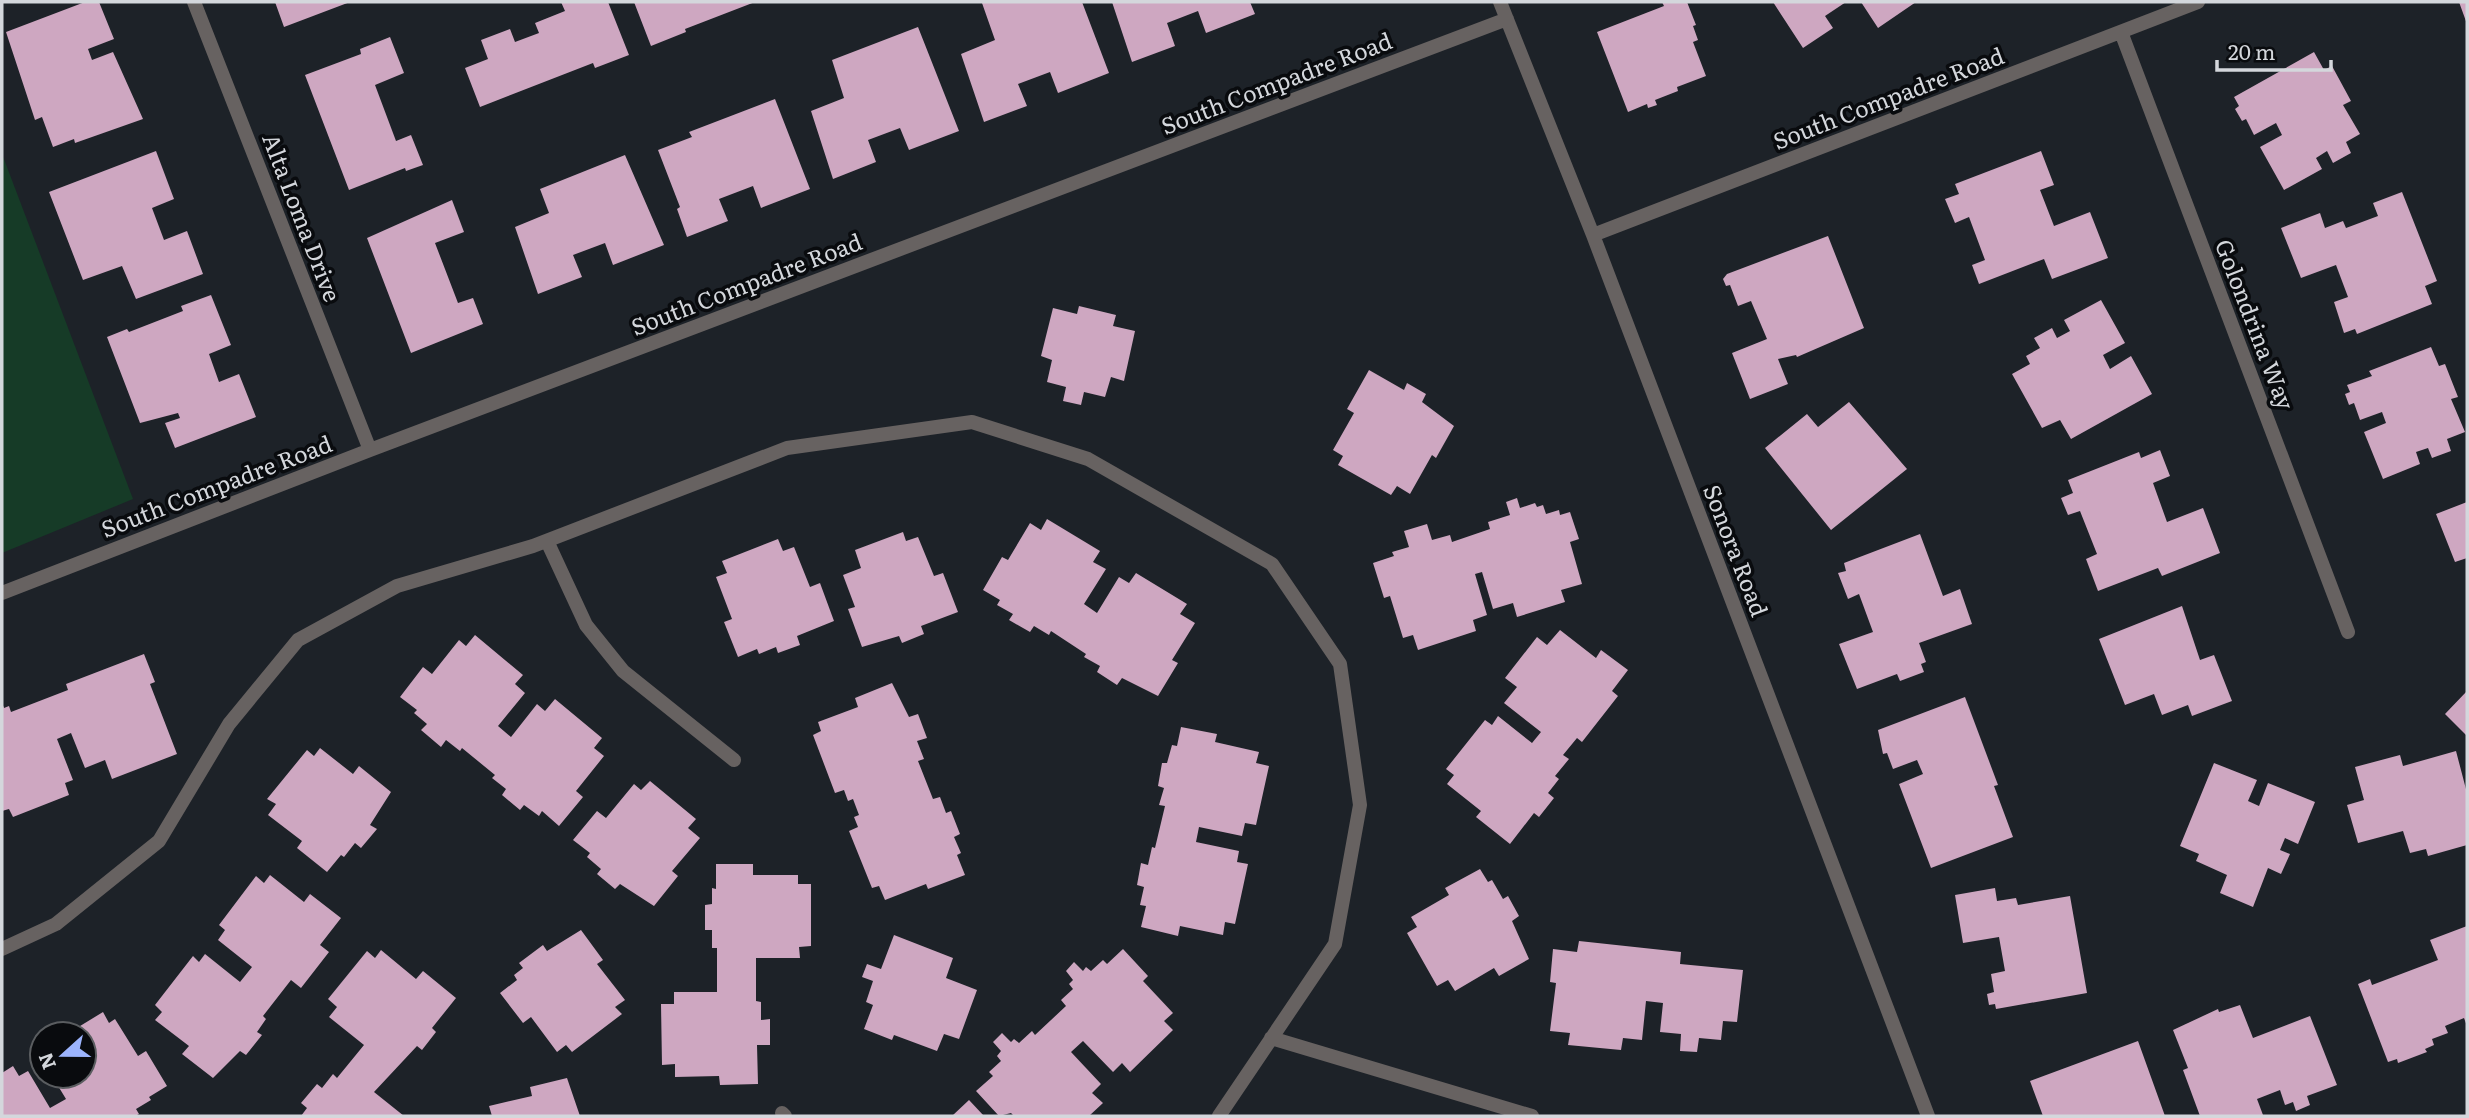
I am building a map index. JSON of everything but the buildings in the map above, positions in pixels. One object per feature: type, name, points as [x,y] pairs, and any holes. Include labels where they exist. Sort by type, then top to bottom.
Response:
[{"type":"street","name":"Alta Loma Drive","points":[[194,2],[370,450]]},
{"type":"street","name":"Sonora Road","points":[[1500,2],[1593,235],[1928,1116]]},
{"type":"street","name":"South Compadre Road","points":[[1593,235],[2198,2]]},
{"type":"street","name":"South Compadre Road","points":[[2,593],[370,450],[1507,19]]},
{"type":"street","name":"Golondrina Way","points":[[2121,32],[2348,632]]},
{"type":"street","points":[[2,949],[56,924],[159,841],[229,724],[298,640],[397,586],[547,541],[787,448],[972,422],[1088,459],[1272,564],[1340,664],[1360,805],[1335,944],[1219,1116]]},
{"type":"street","points":[[547,541],[586,625],[623,671],[734,760]]},
{"type":"street","points":[[1271,1038],[1532,1116]]},
{"type":"green space","points":[[2,154],[133,499],[2,553]]}]
